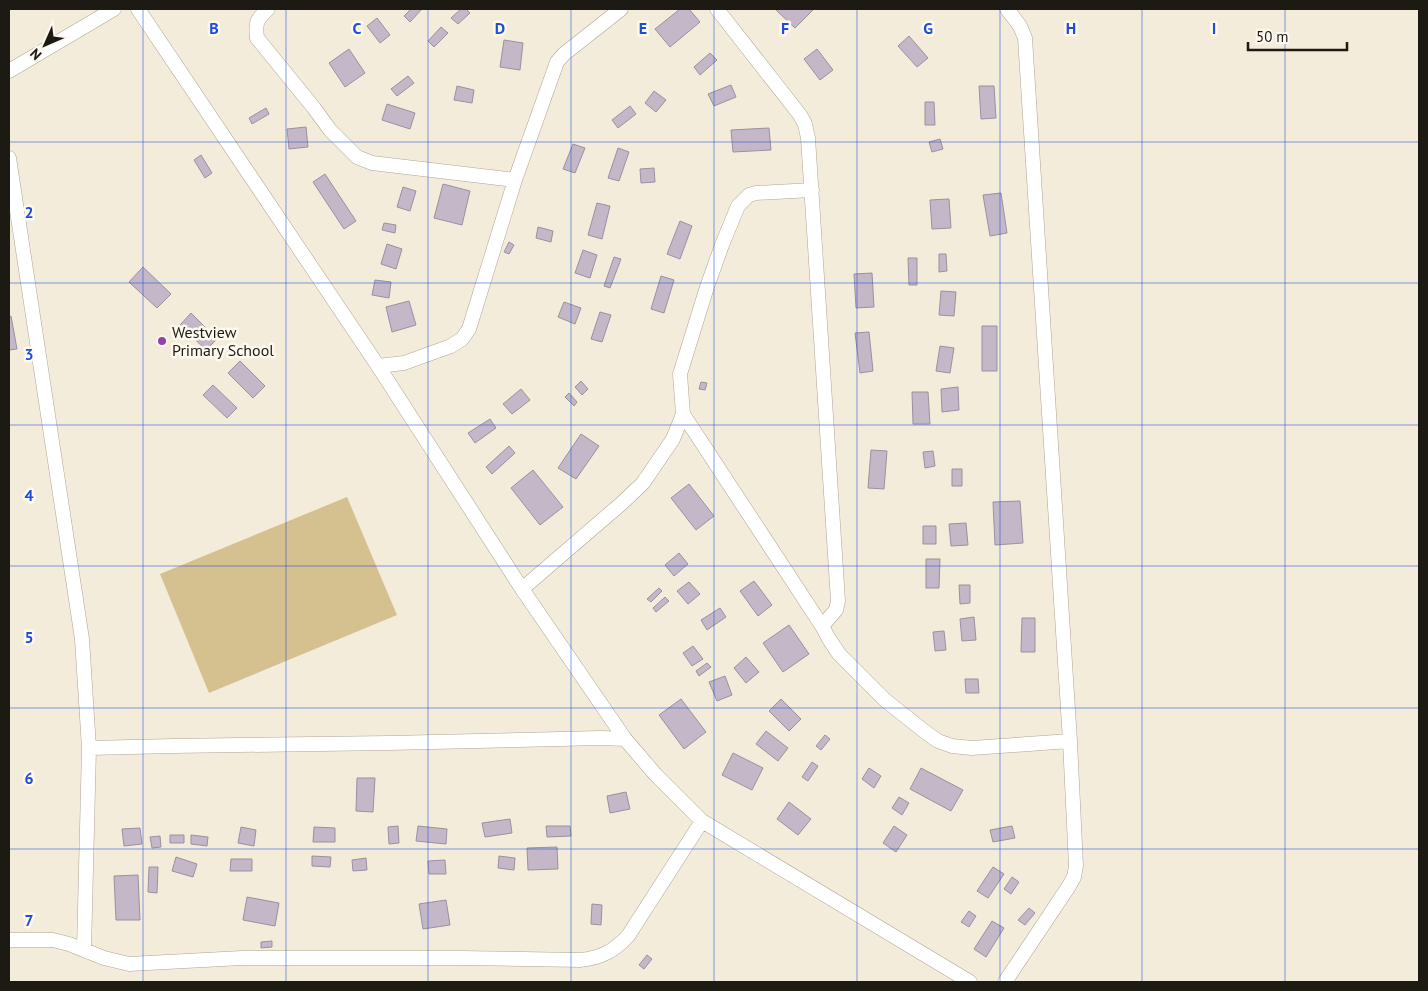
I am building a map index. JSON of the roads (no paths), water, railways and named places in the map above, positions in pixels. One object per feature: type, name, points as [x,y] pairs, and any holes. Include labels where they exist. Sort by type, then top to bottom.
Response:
[{"type":"street","points":[[9,71],[114,9]]},
{"type":"street","points":[[138,9],[378,366],[522,589],[625,739],[655,774],[702,821],[970,982]]},
{"type":"street","points":[[268,9],[258,19],[256,38],[330,130],[357,157],[372,163],[515,180]]},
{"type":"street","points":[[378,366],[404,363],[451,346],[462,339],[469,328],[515,180],[556,62],[621,9]]},
{"type":"street","points":[[717,9],[800,115],[805,124],[808,138],[838,601],[836,610],[822,626]]},
{"type":"street","points":[[1005,982],[1074,877],[1076,866],[1070,741],[1025,38],[1020,26],[1006,9]]},
{"type":"street","points":[[9,158],[82,639],[89,748],[84,950]]},
{"type":"street","points":[[522,589],[622,503],[643,482],[673,439],[683,414],[680,374],[707,287],[738,206],[748,195],[756,193],[812,190]]},
{"type":"street","points":[[683,414],[829,639],[840,654],[885,700],[938,741],[952,746],[972,748],[1070,741]]},
{"type":"street","points":[[89,748],[625,739]]},
{"type":"street","points":[[9,940],[53,940],[69,944],[104,958],[129,964],[242,958],[592,959],[617,948],[628,936],[702,821]]},
{"type":"place","name":"Westview Primary School","points":[[162,341]]}]
